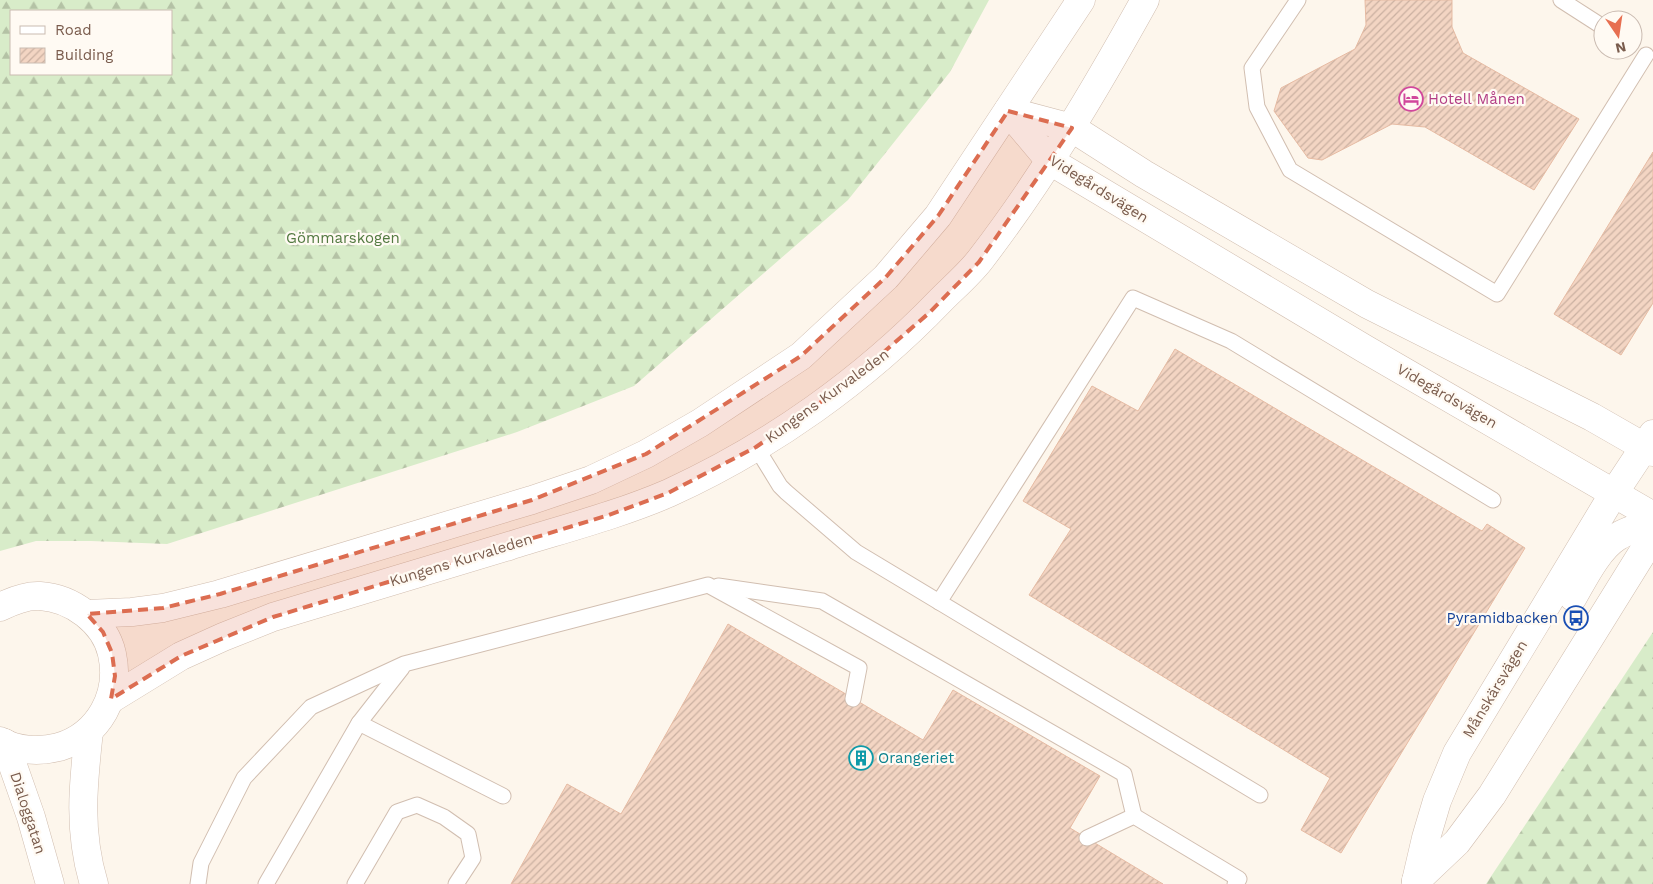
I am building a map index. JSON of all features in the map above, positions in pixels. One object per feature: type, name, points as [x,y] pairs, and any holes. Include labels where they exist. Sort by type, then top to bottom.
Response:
[{"type":"street","points":[[87,614],[132,612],[163,608],[220,594],[532,500],[590,480],[646,454],[700,424],[801,356],[886,277],[938,216],[1081,0]]},
{"type":"street","name":"Kungens Kurvaleden","points":[[111,699],[181,656],[222,637],[274,617],[609,515],[668,493],[756,447],[798,420],[897,343],[979,262],[1072,128],[1145,0]]},
{"type":"street","points":[[1008,111],[1072,128],[1144,174],[1367,304],[1592,417],[1650,444]]},
{"type":"street","name":"Videgårdsvägen","points":[[1008,111],[1050,161],[1365,349],[1653,516]]},
{"type":"street","name":"Månskärsvägen","points":[[1415,883],[1437,801],[1457,753],[1614,493],[1650,444]]},
{"type":"street","name":"Månskärsvägen","points":[[1415,883],[1437,830],[1468,765],[1592,566],[1606,546],[1617,537],[1637,527],[1653,524]]},
{"type":"street","points":[[1415,883],[1457,842],[1492,795],[1653,536]]},
{"type":"street","points":[[0,607],[14,600],[39,596],[64,601],[87,614],[103,632],[112,653],[115,676],[111,699],[102,717],[89,731],[70,744],[48,750],[26,750],[2,742]]},
{"type":"street","points":[[89,731],[82,805],[85,844],[94,884]]},
{"type":"street","name":"Dialoggatan","points":[[2,742],[31,817],[50,884]]},
{"type":"lane","points":[[1298,0],[1252,68],[1257,107],[1290,170],[1497,294],[1649,58]]},
{"type":"lane","points":[[1562,0],[1593,20]]},
{"type":"lane","points":[[939,602],[1133,298],[1231,341],[1493,500]]},
{"type":"lane","points":[[756,447],[780,486],[856,552],[1260,795]]},
{"type":"lane","points":[[708,585],[859,668],[853,699]]},
{"type":"lane","points":[[198,884],[201,863],[244,778],[311,707],[404,664],[708,585],[822,601],[1124,774],[1134,816],[1241,882]]},
{"type":"lane","points":[[266,884],[359,723],[404,664]]},
{"type":"lane","points":[[359,723],[503,796]]},
{"type":"lane","points":[[355,884],[397,812],[417,805],[444,816],[468,834],[473,858],[456,884]]},
{"type":"lane","points":[[1087,838],[1134,816]]},
{"type":"highlighted area","points":[[1008,111],[1072,128],[979,262],[929,313],[848,383],[756,447],[668,493],[609,515],[273,617],[181,656],[111,699],[115,676],[112,653],[103,632],[87,614],[163,608],[220,594],[532,500],[646,454],[801,356],[844,317],[886,277],[938,216]]},
{"type":"green space","name":"Gömmarskogen","points":[[0,0],[989,0],[950,72],[848,200],[634,386],[517,432],[167,544],[36,541],[0,551]]},
{"type":"green space","points":[[1653,632],[1653,884],[1486,884]]},
{"type":"building","name":"Hotell Månen","points":[[1365,0],[1452,0],[1452,27],[1463,53],[1579,119],[1534,190],[1425,127],[1392,124],[1322,160],[1308,158],[1274,111],[1281,88],[1355,49],[1366,25]]},
{"type":"building","points":[[1653,152],[1653,303],[1621,355],[1554,314]]},
{"type":"building","points":[[1175,349],[1482,531],[1487,524],[1525,548],[1341,853],[1301,830],[1330,778],[1029,595],[1071,529],[1023,501],[1092,386],[1138,411]]},
{"type":"building","name":"Orangeriet","points":[[728,624],[923,740],[953,690],[1100,776],[1070,828],[1163,884],[511,884],[567,784],[621,814]]},
{"type":"place","name":"Hotell Månen","points":[[1411,99]]},
{"type":"place","name":"Pyramidbacken","points":[[1576,618]]},
{"type":"place","name":"Orangeriet","points":[[861,758]]}]
